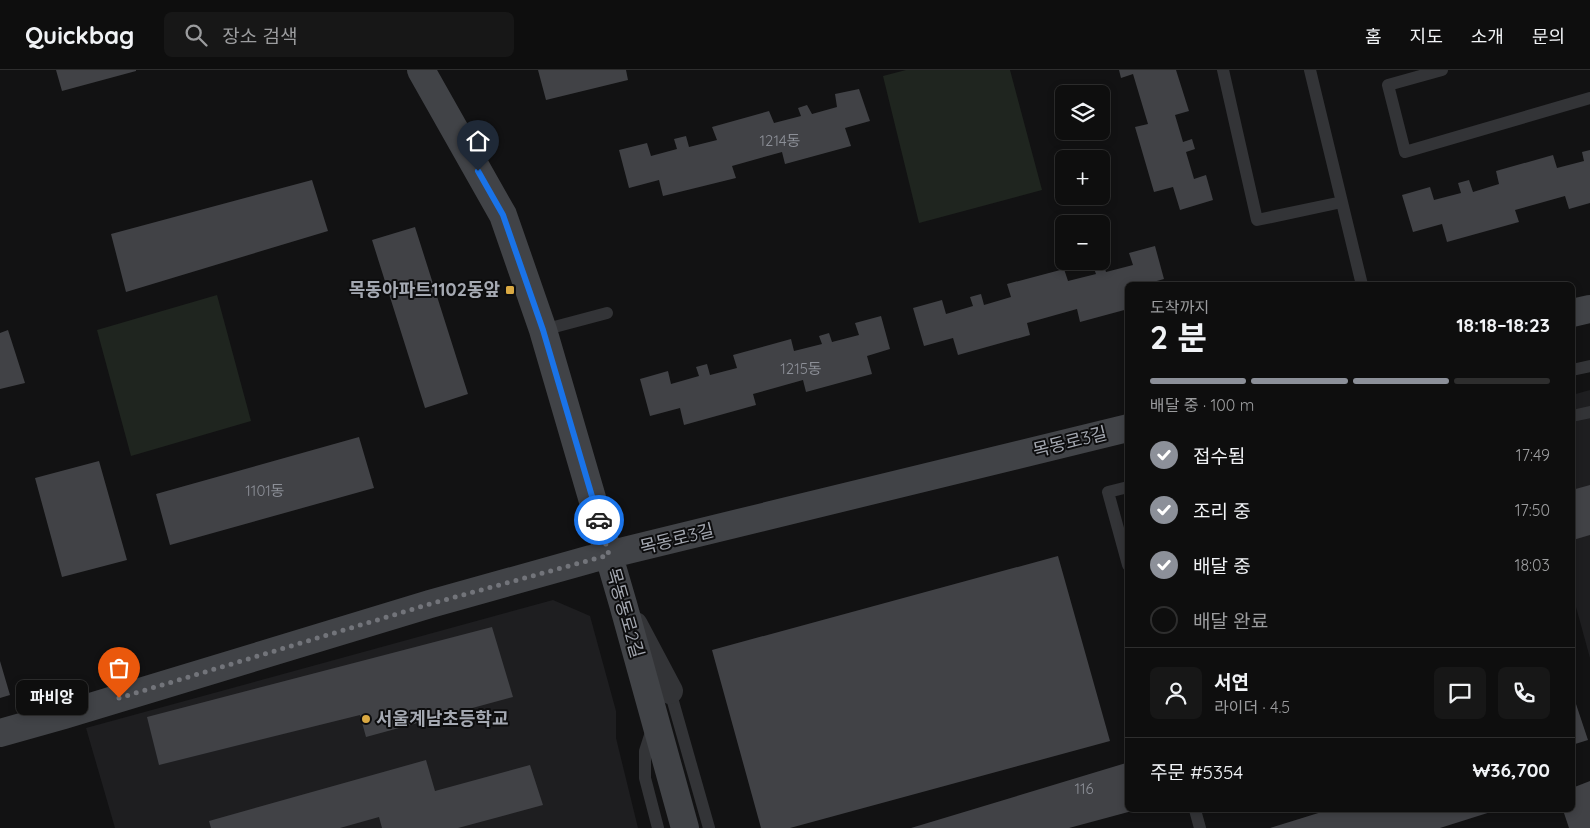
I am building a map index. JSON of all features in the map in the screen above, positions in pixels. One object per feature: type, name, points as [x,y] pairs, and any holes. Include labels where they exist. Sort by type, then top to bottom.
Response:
[{"type":"street","name":"목동동로2길","points":[[421,70],[503,215],[543,330],[623,604],[685,828]]},
{"type":"street","points":[[1575,313],[1590,309]]},
{"type":"street","name":"목동로3길","points":[[0,733],[430,604],[609,555],[1125,429]]},
{"type":"street","points":[[623,604],[670,691]]},
{"type":"lane","points":[[1223,70],[1257,220],[1342,202]]},
{"type":"lane","points":[[1310,70],[1361,282]]},
{"type":"lane","points":[[1442,70],[1388,85],[1405,152],[1590,98]]},
{"type":"lane","points":[[543,330],[607,312]]},
{"type":"lane","points":[[1575,369],[1590,366]]},
{"type":"lane","points":[[1575,415],[1590,412]]},
{"type":"lane","points":[[1125,487],[1108,492],[1125,554]]},
{"type":"lane","points":[[670,691],[709,828]]},
{"type":"lane","points":[[654,720],[645,751],[645,778],[658,828]]},
{"type":"lane","points":[[1196,812],[1200,828]]},
{"type":"shaded area","points":[[906,70],[1010,70],[1042,190],[919,223],[883,76]]},
{"type":"shaded area","points":[[217,295],[251,421],[131,456],[97,330]]},
{"type":"shaded area","points":[[1590,390],[1590,658],[1575,603],[1575,394]]},
{"type":"shaded area","name":"서울계남초등학교","points":[[553,600],[590,616],[616,711],[616,738],[638,828],[115,828],[86,728]]},
{"type":"building","points":[[56,70],[136,70],[136,71],[62,91]]},
{"type":"building","points":[[538,70],[626,70],[628,80],[546,100]]},
{"type":"building","points":[[1119,70],[1176,70],[1189,111],[1175,115],[1183,142],[1192,139],[1195,149],[1186,152],[1194,179],[1206,175],[1213,200],[1180,210],[1173,187],[1154,192],[1135,127],[1148,124],[1133,74],[1121,78]]},
{"type":"building","points":[[859,89],[870,121],[845,128],[851,146],[785,164],[782,152],[732,166],[736,178],[663,196],[659,180],[629,188],[619,150],[647,143],[651,156],[677,149],[674,139],[686,136],[689,147],[717,140],[712,127],[769,111],[774,123],[801,116],[798,108],[807,105],[812,114],[837,107],[835,94]]},
{"type":"building","points":[[1590,150],[1590,203],[1569,209],[1565,196],[1515,210],[1519,222],[1447,242],[1442,224],[1413,232],[1402,195],[1430,187],[1434,200],[1461,193],[1458,183],[1469,180],[1473,192],[1499,184],[1496,171],[1553,155],[1557,168],[1584,161],[1582,152]]},
{"type":"building","points":[[312,180],[328,231],[126,292],[111,234]]},
{"type":"building","points":[[415,227],[468,394],[425,408],[372,240]]},
{"type":"building","points":[[1155,246],[1164,279],[1153,282],[1125,282],[1125,310],[1080,322],[1077,309],[1027,323],[1030,335],[958,355],[953,338],[924,346],[913,308],[942,300],[946,314],[973,306],[970,297],[981,294],[984,305],[1011,297],[1007,284],[1060,270],[1064,270],[1068,281],[1096,274],[1094,270],[1105,270],[1106,272],[1133,265],[1129,253]]},
{"type":"building","points":[[881,316],[890,349],[867,356],[872,374],[806,392],[803,380],[753,394],[756,405],[684,425],[680,408],[650,416],[640,379],[668,371],[671,384],[699,376],[696,367],[707,364],[710,375],[737,368],[733,355],[791,339],[794,351],[822,344],[819,336],[829,333],[832,342],[859,335],[855,323]]},
{"type":"building","points":[[8,330],[25,383],[0,389],[0,333]]},
{"type":"building","points":[[359,437],[374,488],[170,545],[156,494]]},
{"type":"building","points":[[99,461],[127,560],[62,577],[35,478]]},
{"type":"building","points":[[1590,485],[1590,535],[1575,539],[1575,489]]},
{"type":"building","points":[[1058,556],[1110,741],[790,828],[761,828],[712,650]]},
{"type":"building","points":[[492,627],[513,697],[366,737],[360,715],[159,765],[147,717]]},
{"type":"building","points":[[0,661],[10,695],[0,698]]},
{"type":"building","points":[[1575,701],[1588,740],[1575,744]]},
{"type":"building","points":[[426,760],[435,791],[530,765],[543,805],[458,828],[382,828],[379,817],[340,828],[211,828],[209,821]]},
{"type":"building","points":[[1125,763],[1125,812],[1128,812],[1069,828],[911,828]]},
{"type":"building","points":[[1590,781],[1590,828],[1569,828],[1564,812],[1575,812],[1575,787]]},
{"type":"building","points":[[1322,812],[1491,812],[1440,828],[1270,828]]},
{"type":"way so far","points":[[119,698],[430,604],[609,555],[599,520]]},
{"type":"place","name":"목동아파트1102동앞","points":[[510,290]]},
{"type":"place","name":"파비앙","points":[[119,698]]},
{"type":"place","name":"서울계남초등학교","points":[[366,719]]},
{"type":"route","points":[[478,171],[503,215],[543,330],[599,520]]}]
